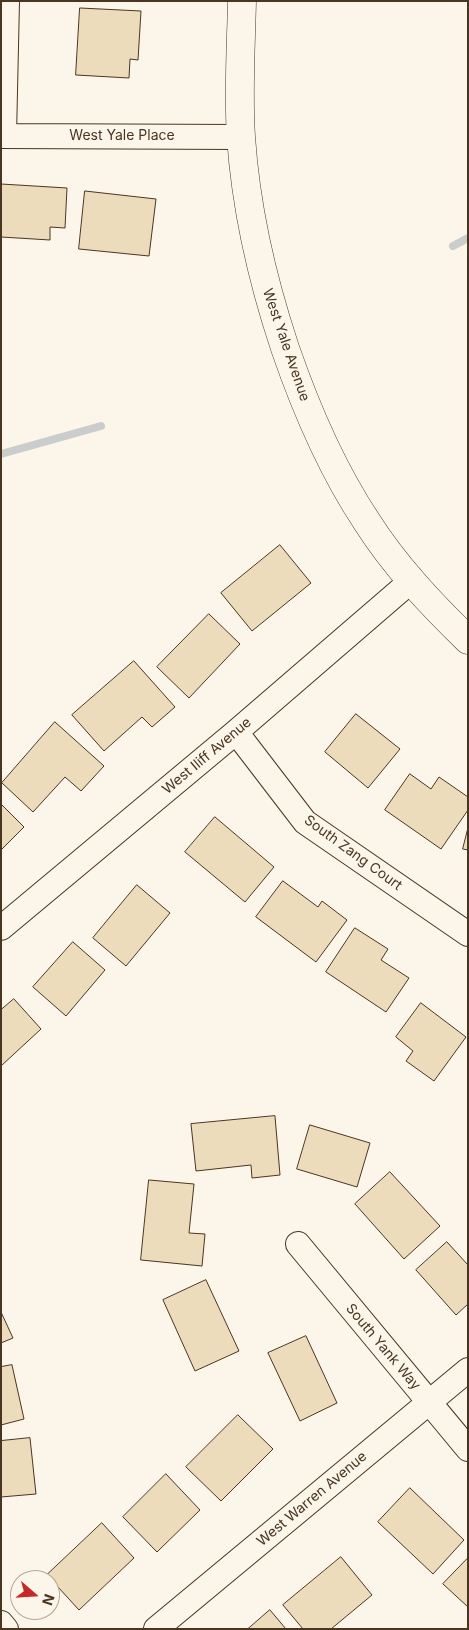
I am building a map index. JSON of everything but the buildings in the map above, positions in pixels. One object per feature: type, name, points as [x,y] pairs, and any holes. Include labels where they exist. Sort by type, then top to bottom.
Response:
[{"type":"street","name":"West Yale Place","points":[[8,1],[3,136],[241,137]]},
{"type":"street","name":"West Yale Avenue","points":[[242,1],[240,92],[245,183],[261,268],[278,326],[309,413],[346,488],[367,523],[411,581],[468,640]]},
{"type":"street","name":"West Iliff Avenue","points":[[1,928],[236,732],[411,581]]},
{"type":"street","name":"South Zang Court","points":[[236,732],[305,822],[468,934]]},
{"type":"street","name":"South Yank Way","points":[[298,1244],[468,1449]]},
{"type":"street","name":"West Warren Avenue","points":[[156,1629],[428,1401],[468,1370]]},
{"type":"street","points":[[1,1623],[6,1629]]},
{"type":"waterway","points":[[453,246],[468,238]]},
{"type":"waterway","points":[[1,454],[101,426]]}]
